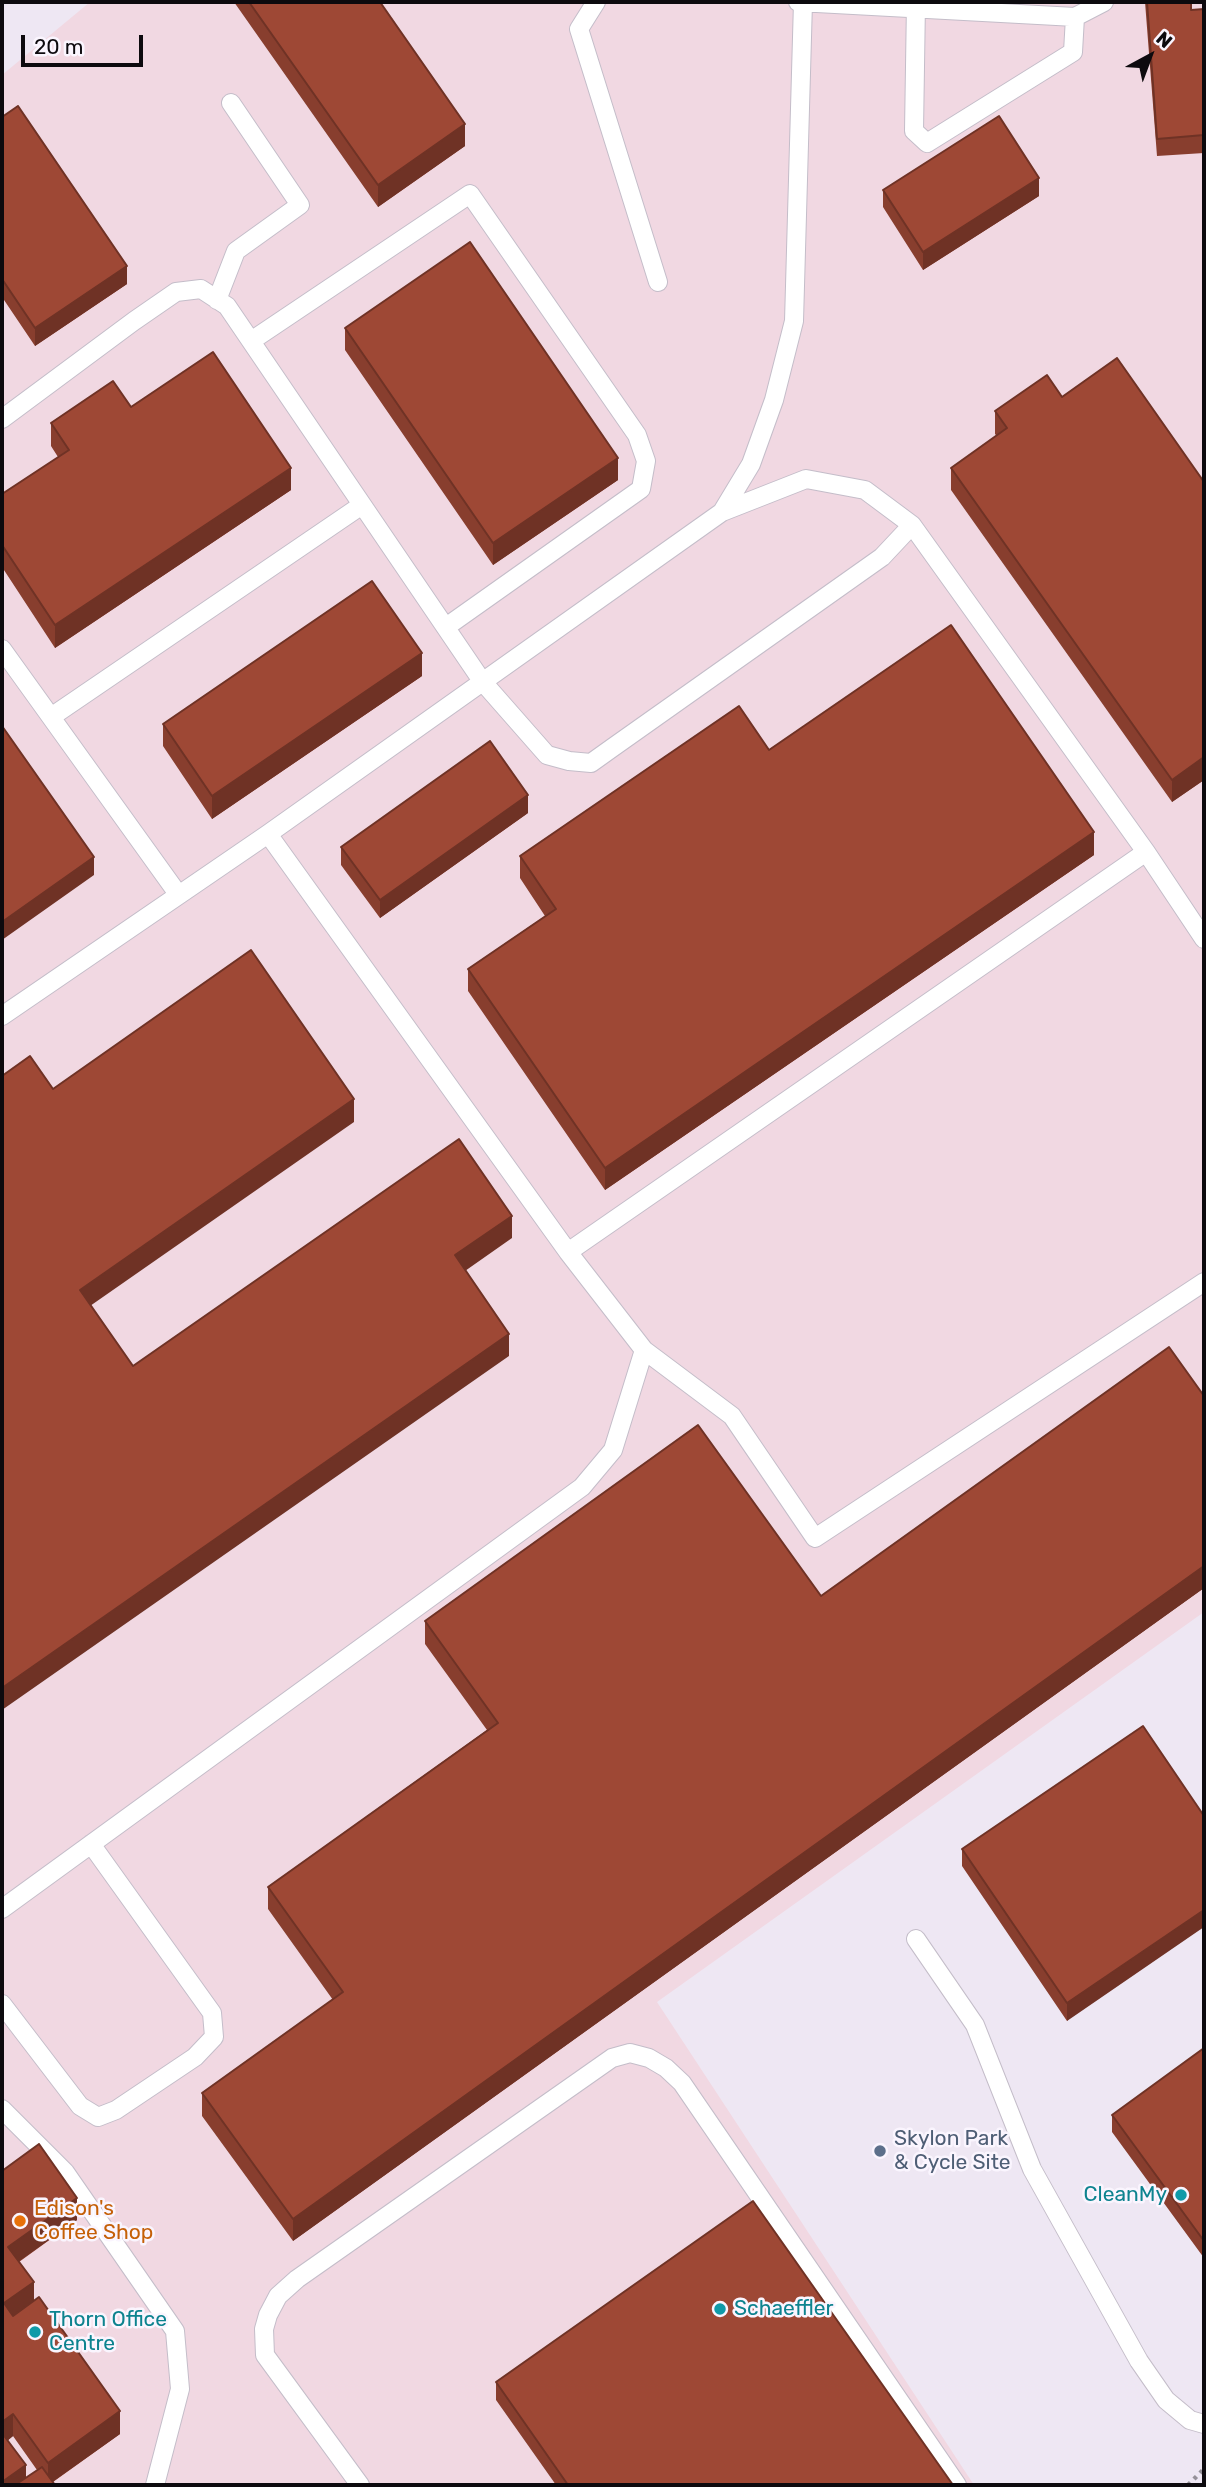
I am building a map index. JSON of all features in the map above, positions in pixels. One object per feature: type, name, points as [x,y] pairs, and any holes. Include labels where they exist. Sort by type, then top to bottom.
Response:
[{"type":"lane","points":[[596,2],[579,29],[658,282]]},
{"type":"lane","points":[[722,512],[751,464],[774,400],[794,321],[801,2],[916,5],[1075,17],[1104,2]]},
{"type":"lane","points":[[916,5],[914,131],[927,144],[1073,52],[1075,17]]},
{"type":"lane","points":[[217,300],[236,251],[300,205],[231,103]]},
{"type":"lane","points":[[251,341],[470,194],[629,423],[637,435],[646,461],[642,489],[446,627]]},
{"type":"lane","points":[[2,419],[176,292],[201,289],[227,306],[482,681],[547,755],[569,761],[591,762],[882,557],[912,524]]},
{"type":"lane","points":[[2,1016],[268,834],[722,512],[806,479],[865,490],[912,524],[1146,852],[1204,939]]},
{"type":"lane","points":[[51,718],[362,505]]},
{"type":"lane","points":[[2,649],[178,894]]},
{"type":"lane","points":[[268,834],[568,1252],[644,1350],[732,1416],[815,1538],[1204,1282]]},
{"type":"lane","points":[[568,1252],[1146,852]]},
{"type":"lane","points":[[2,1909],[582,1487],[613,1450],[644,1350]]},
{"type":"lane","points":[[2,2004],[80,2106],[98,2117],[116,2110],[195,2057],[214,2036],[212,2013],[91,1844]]},
{"type":"lane","points":[[916,1939],[975,2025],[1032,2169],[1139,2361],[1166,2400],[1190,2420],[1204,2424]]},
{"type":"lane","points":[[360,2485],[265,2355],[264,2329],[278,2296],[612,2058],[630,2053],[649,2058],[682,2082],[957,2485]]},
{"type":"lane","points":[[2,2109],[65,2172],[175,2331],[180,2389],[155,2485]]},
{"type":"path","points":[[1188,2485],[1204,2469]]},
{"type":"shaded area","points":[[90,2],[234,2],[378,207],[365,2],[1204,2],[1204,504],[996,434],[1007,450],[951,490],[1172,802],[1204,780],[1204,1418],[821,1618],[425,1644],[498,1745],[268,1909],[343,2014],[202,2116],[293,2241],[1204,1588],[1204,1612],[657,2002],[974,2485],[940,2485],[496,2400],[556,2485],[2,2485],[2,1710],[509,1356],[133,1389],[80,1313],[354,1121],[53,1111],[2,1098],[2,75]]},
{"type":"building","points":[[249,2],[380,2],[465,124],[378,185]]},
{"type":"building","points":[[1147,2],[1191,2],[1191,10],[1204,9],[1204,135],[1157,139]]},
{"type":"building","points":[[18,106],[127,266],[35,328],[2,279],[2,117]]},
{"type":"building","points":[[999,116],[1039,178],[923,252],[883,190]]},
{"type":"building","points":[[470,242],[618,458],[493,543],[345,328]]},
{"type":"building","points":[[213,352],[291,468],[55,625],[2,545],[2,494],[69,450],[51,423],[113,381],[131,407]]},
{"type":"building","points":[[1117,358],[1204,482],[1204,757],[1172,780],[951,468],[1007,428],[995,411],[1047,375],[1062,397]]},
{"type":"building","points":[[372,581],[422,653],[212,796],[163,724]]},
{"type":"building","points":[[951,625],[1094,832],[605,1168],[468,969],[556,909],[520,856],[739,706],[769,750]]},
{"type":"building","points":[[2,726],[94,857],[2,922]]},
{"type":"building","points":[[490,741],[528,795],[380,900],[341,847]]},
{"type":"building","points":[[251,950],[354,1099],[80,1290],[133,1366],[459,1139],[512,1216],[455,1255],[509,1334],[2,1688],[2,1076],[30,1056],[53,1089]]},
{"type":"building","points":[[1169,1347],[1204,1396],[1204,1566],[293,2219],[202,2093],[343,1992],[268,1887],[498,1723],[425,1621],[698,1425],[821,1596]]},
{"type":"building","points":[[1143,1726],[1204,1816],[1204,1910],[1067,2003],[962,1849]]},
{"type":"building","name":"CleanMy","points":[[1204,2048],[1204,2241],[1112,2115]]},
{"type":"building","name":"Thorn Office Centre","points":[[39,2144],[77,2198],[8,2247],[34,2282],[4,2303],[13,2316],[39,2297],[120,2411],[48,2463],[13,2414],[2,2422],[2,2171]]},
{"type":"building","name":"Schaeffler","points":[[753,2201],[953,2485],[568,2485],[496,2382]]},
{"type":"building","points":[[2,2433],[26,2465],[2,2482]]},
{"type":"building","points":[[42,2467],[55,2485],[18,2483]]},
{"type":"place","name":"Skylon Park & Cycle Site","points":[[880,2151]]},
{"type":"place","name":"CleanMy","points":[[1181,2195]]},
{"type":"place","name":"Edison's Coffee Shop","points":[[20,2221]]},
{"type":"place","name":"Schaeffler","points":[[720,2309]]},
{"type":"place","name":"Thorn Office Centre","points":[[35,2332]]}]
